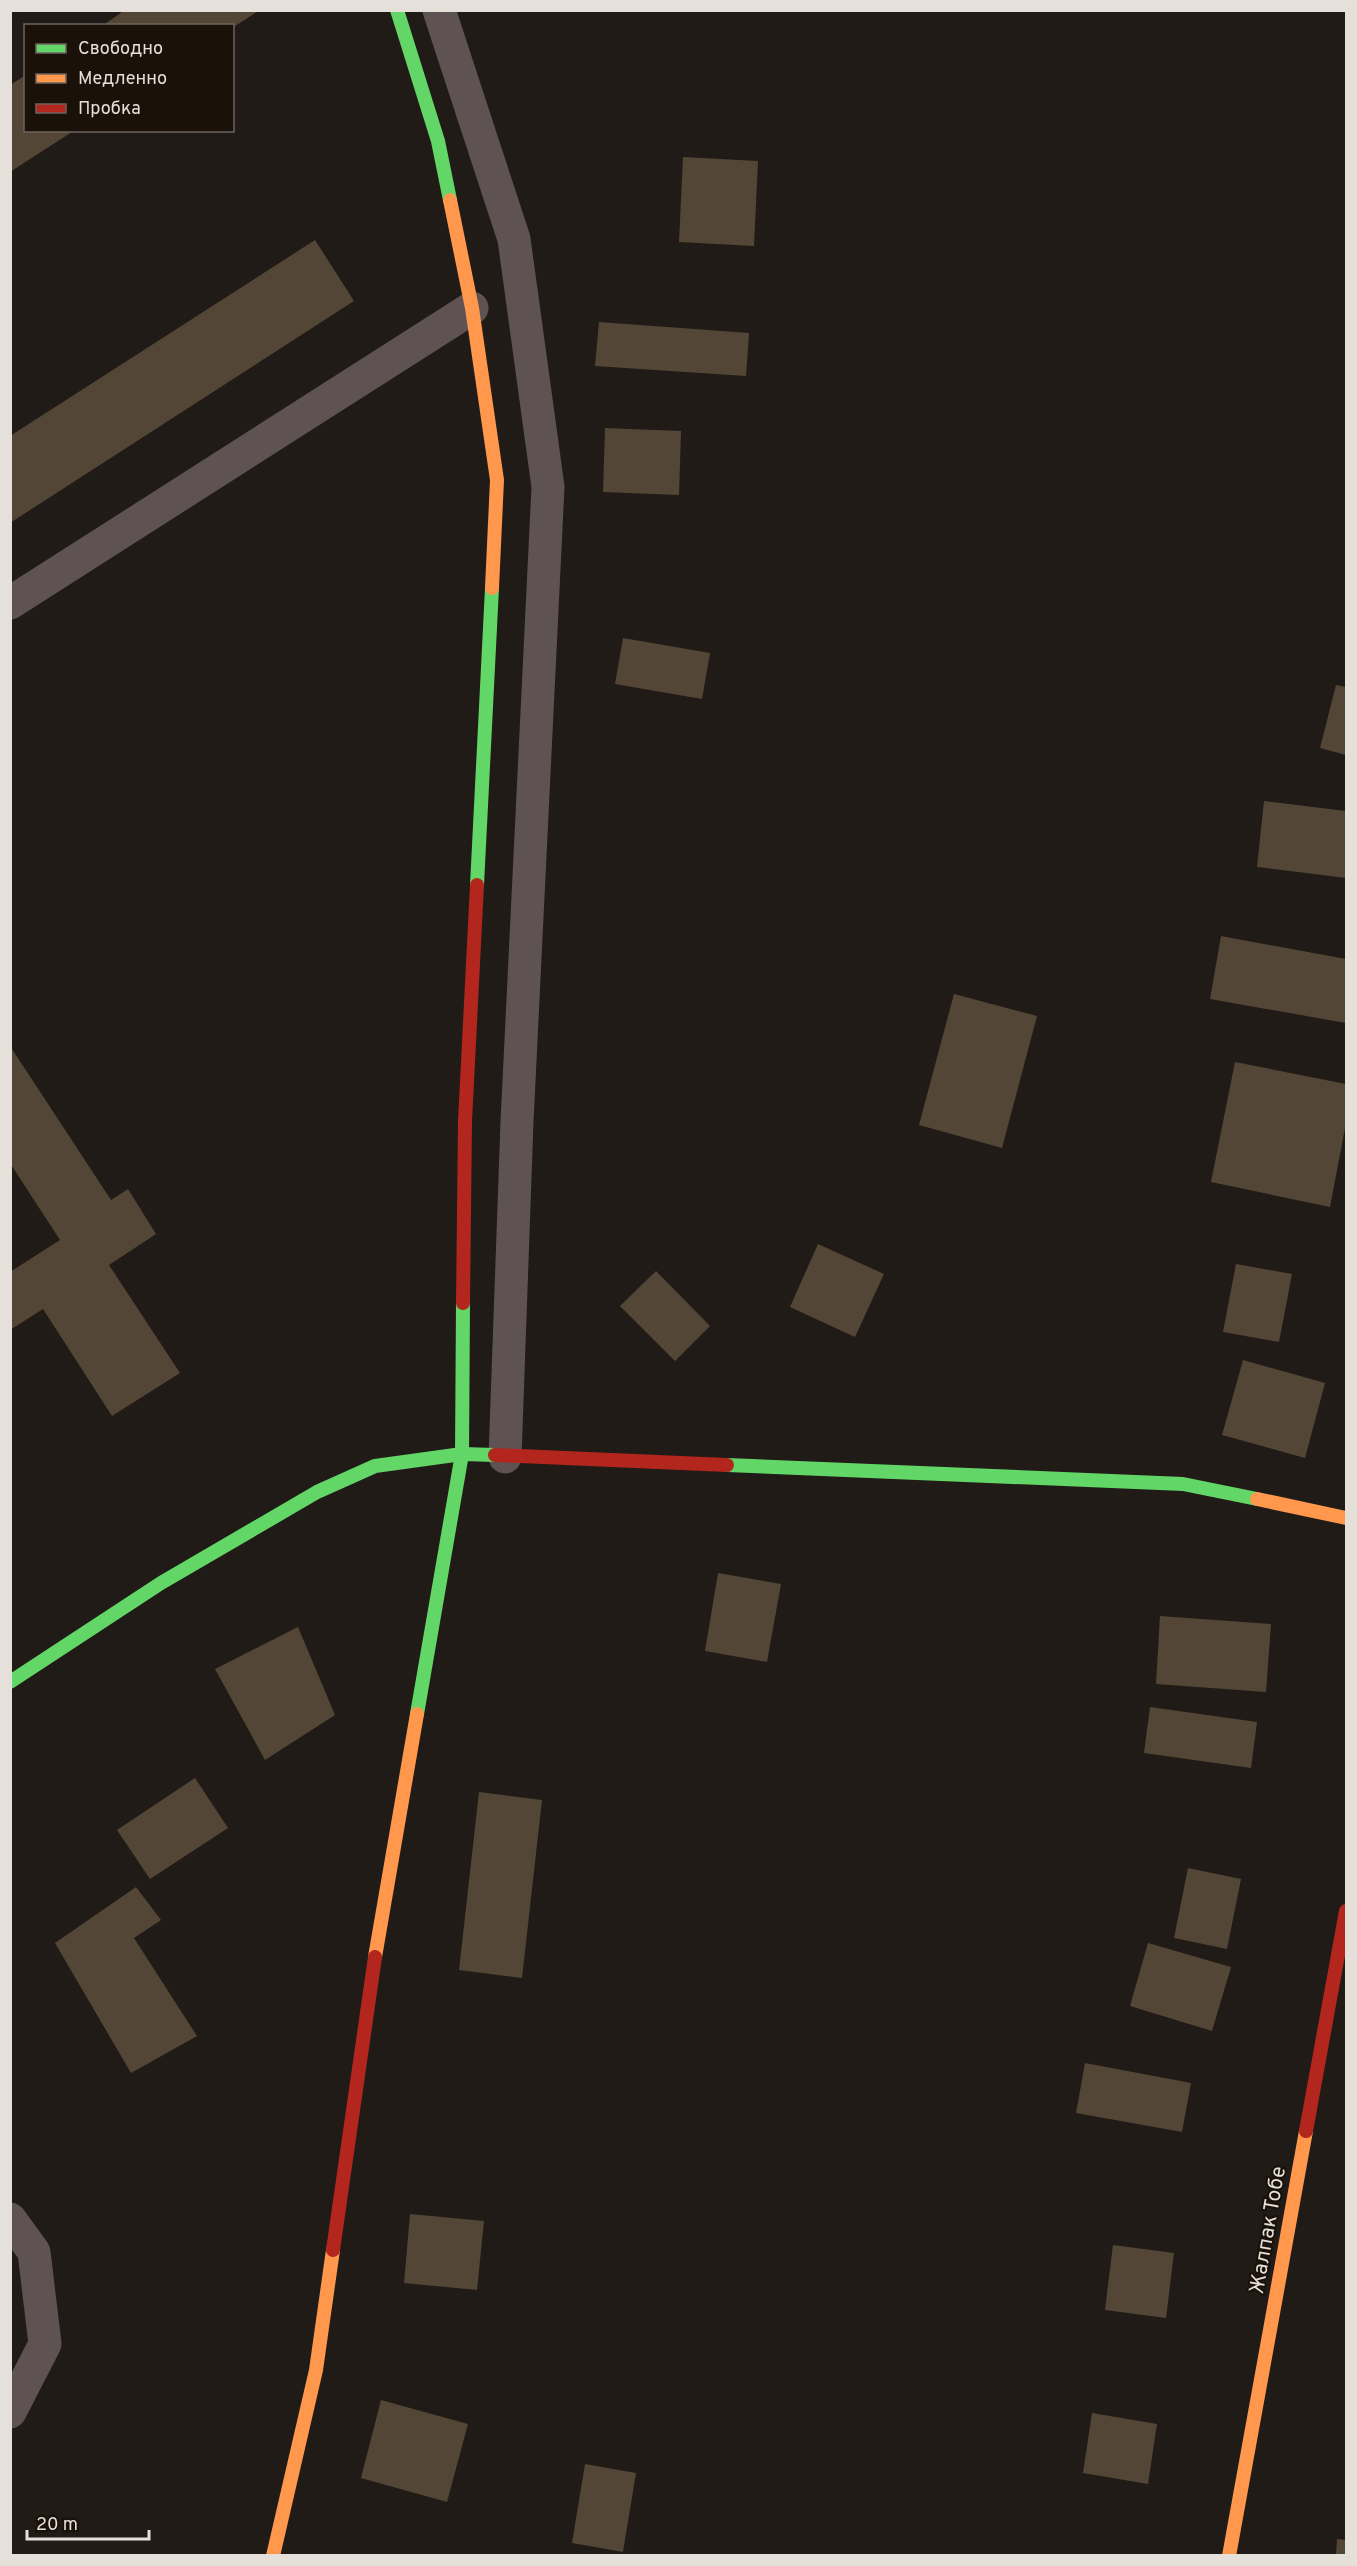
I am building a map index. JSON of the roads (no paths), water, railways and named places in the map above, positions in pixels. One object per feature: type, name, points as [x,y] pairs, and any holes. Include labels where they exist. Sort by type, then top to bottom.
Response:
[{"type":"street","points":[[273,2556],[316,2370],[372,1971],[462,1454],[465,1121],[497,480],[472,308],[438,141],[397,10]]},
{"type":"street","points":[[439,10],[514,239],[548,487],[517,1122],[505,1457]]},
{"type":"street","points":[[10,603],[472,308]]},
{"type":"street","points":[[10,1682],[162,1582],[316,1492],[375,1466],[462,1454],[1183,1484],[1347,1518]]},
{"type":"street","name":"Жалпак Тобе","points":[[1229,2556],[1347,1911]]},
{"type":"street","points":[[10,2219],[34,2252],[45,2344],[10,2412]]}]
